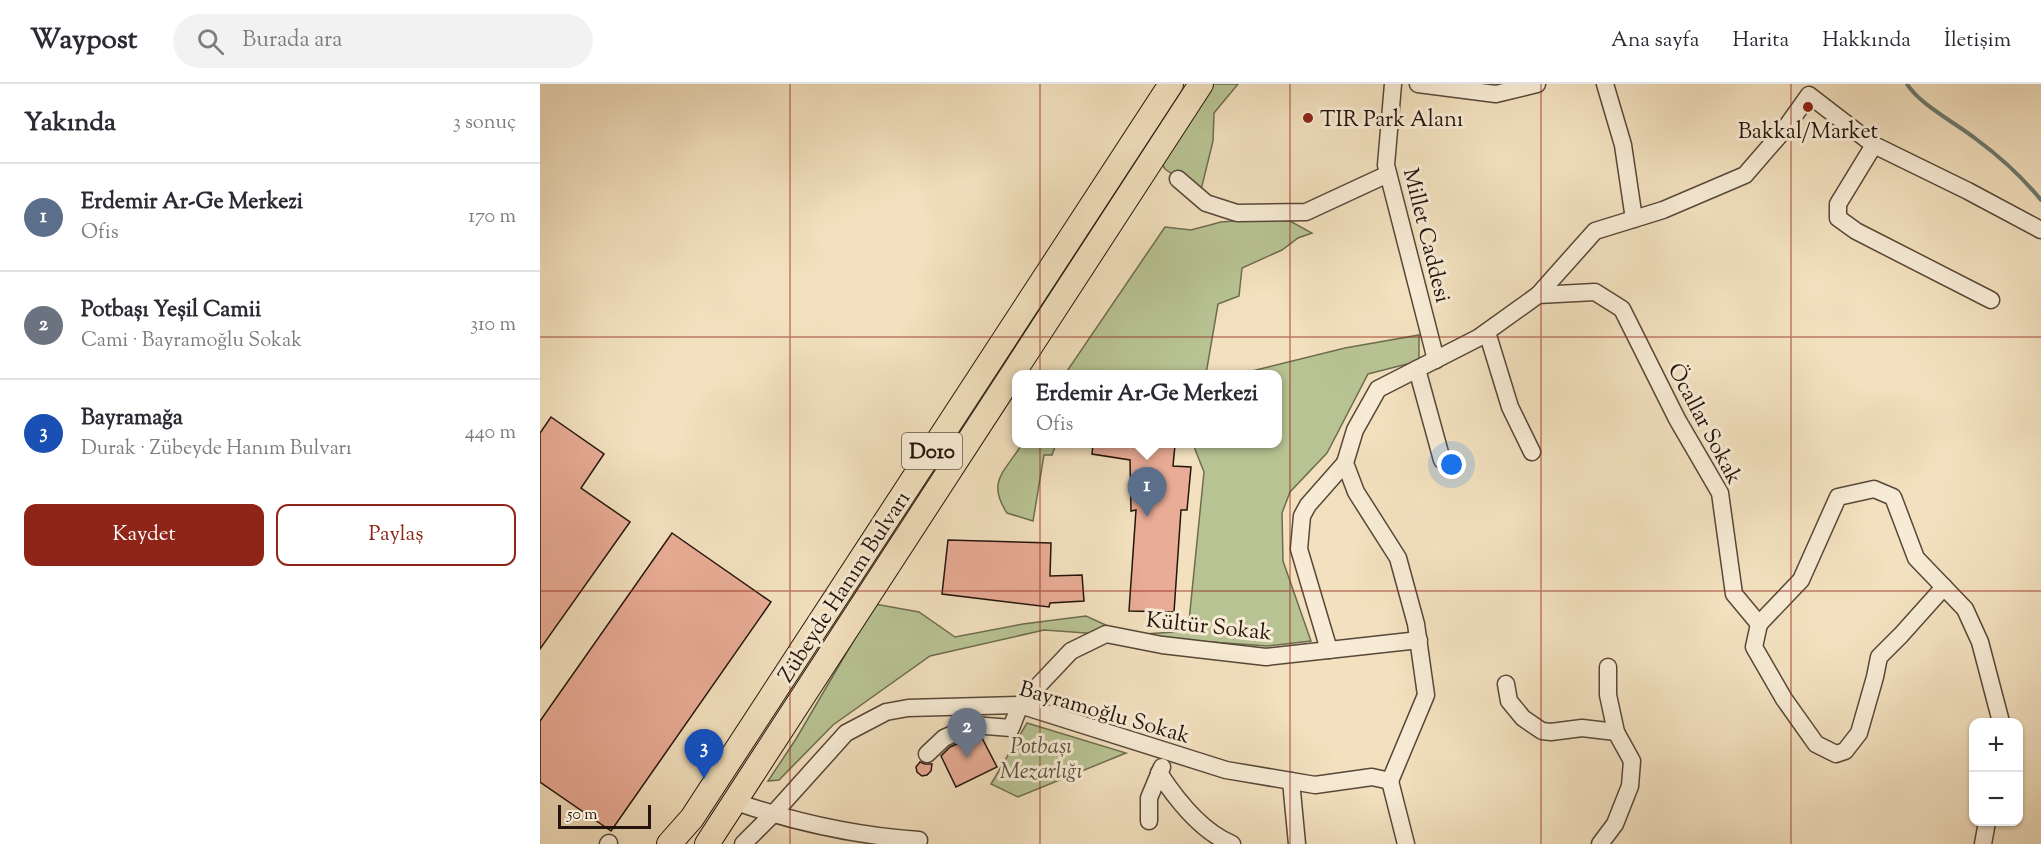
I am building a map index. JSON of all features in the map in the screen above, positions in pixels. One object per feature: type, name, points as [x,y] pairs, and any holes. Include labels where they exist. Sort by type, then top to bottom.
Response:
[{"type":"highway","name":"Zübeyde Hanım Bulvarı","points":[[669,844],[692,818],[1171,84]]},
{"type":"highway","name":"Zübeyde Hanım Bulvarı","points":[[1016,370],[1201,84]]},
{"type":"highway","name":"Zübeyde Hanım Bulvarı","points":[[707,844],[1012,376]]},
{"type":"street","name":"Millet Caddesi","points":[[1393,84],[1386,165],[1436,360]]},
{"type":"street","points":[[1418,84],[1496,94],[1537,84]]},
{"type":"street","points":[[1605,84],[1623,145],[1634,219]]},
{"type":"street","points":[[1329,650],[1299,549],[1302,516],[1308,505],[1345,463],[1355,430],[1378,389],[1487,332],[1538,295],[1595,231],[1663,210],[1745,175],[1784,130],[1805,89],[1874,145],[2041,230]]},
{"type":"street","points":[[1874,145],[1838,204],[1838,218],[1856,231],[1991,300]]},
{"type":"street","points":[[1178,178],[1206,203],[1237,213],[1306,212],[1388,174]]},
{"type":"street","name":"Öcallar Sokak","points":[[1538,295],[1594,292],[1622,309],[1677,419],[1720,493],[1734,594],[1760,624]]},
{"type":"street","points":[[1487,332],[1510,407],[1532,452]]},
{"type":"street","points":[[1418,369],[1442,460]]},
{"type":"street","points":[[1345,463],[1356,492],[1398,558],[1419,640],[1426,695],[1390,781],[1406,844]]},
{"type":"street","points":[[1944,587],[1879,657],[1859,734],[1845,751],[1836,754],[1816,744],[1784,699],[1754,646],[1760,624],[1801,580],[1838,497],[1874,489],[1893,497],[1916,558],[1944,587],[1965,609],[1980,642],[2000,718]]},
{"type":"street","name":"Kültür Sokak","points":[[927,754],[944,738],[973,725],[1011,728],[1020,705],[1071,651],[1106,634],[1162,645],[1266,657],[1419,640]]},
{"type":"street","points":[[1600,844],[1615,824],[1630,786],[1632,761],[1616,732],[1608,695],[1608,667]]},
{"type":"street","points":[[1506,684],[1509,701],[1523,718],[1542,731],[1582,728],[1616,732]]},
{"type":"street","name":"Bayramoğlu Sokak","points":[[746,842],[846,733],[886,712],[930,706],[1020,705],[1226,770],[1315,785],[1371,777],[1390,781]]},
{"type":"street","points":[[1149,821],[1149,798],[1169,753]]},
{"type":"street","points":[[1159,773],[1170,790],[1198,820],[1220,839],[1232,844]]},
{"type":"street","points":[[1291,781],[1297,844]]},
{"type":"street","points":[[736,802],[813,824],[885,838],[919,840]]},
{"type":"street","points":[[1983,844],[1986,826]]},
{"type":"green space","points":[[1212,84],[1238,84],[1214,113],[1213,141],[1200,194],[1165,169],[1162,164]]},
{"type":"green space","points":[[1262,219],[1290,221],[1312,233],[1242,268],[1239,296],[1218,304],[1207,370],[1068,370],[1165,227],[1191,230],[1221,222]]},
{"type":"green space","points":[[1419,335],[1419,361],[1368,374],[1327,453],[1290,492],[1282,513],[1283,561],[1311,641],[1267,646],[1044,630],[930,656],[833,725],[779,780],[768,781],[796,739],[875,604],[919,612],[955,637],[1023,624],[1086,616],[1110,627],[1144,634],[1188,631],[1204,472],[1195,448],[1282,448],[1282,370],[1256,370],[1345,348]]},
{"type":"green space","points":[[1019,448],[1055,448],[1052,455],[1044,455],[1033,521],[1007,513],[998,493],[998,484],[1004,470]]},
{"type":"green space","name":"Potbaşı Mezarlığı","points":[[1027,723],[1126,753],[1018,797],[991,784]]},
{"type":"building","points":[[551,417],[604,454],[581,488],[630,522],[540,649],[540,433]]},
{"type":"building","points":[[1093,448],[1175,448],[1173,466],[1191,467],[1187,510],[1181,510],[1174,612],[1129,611],[1136,510],[1131,511],[1130,460],[1092,454]]},
{"type":"building","points":[[672,533],[771,602],[611,831],[540,782],[540,721]]},
{"type":"building","points":[[948,540],[1051,543],[1050,576],[1082,575],[1084,601],[1050,603],[1049,607],[942,594]]},
{"type":"building","points":[[975,736],[981,736],[997,767],[956,787],[941,756],[950,747]]},
{"type":"building","points":[[920,762],[932,764],[931,771],[927,775],[922,776],[917,772],[916,767]]},
{"type":"waterway","points":[[1907,84],[1920,99],[2002,160],[2041,200]]},
{"type":"place","name":"Bakkal/Market","points":[[1808,107]]},
{"type":"place","name":"TIR Park Alanı","points":[[1308,118]]},
{"type":"place","name":"Erdemir Ar-Ge Merkezi","points":[[1147,517]]},
{"type":"place","name":"Potbaşı Yeşil Camii","points":[[967,758]]},
{"type":"place","name":"Bayramağa","points":[[704,779]]}]
